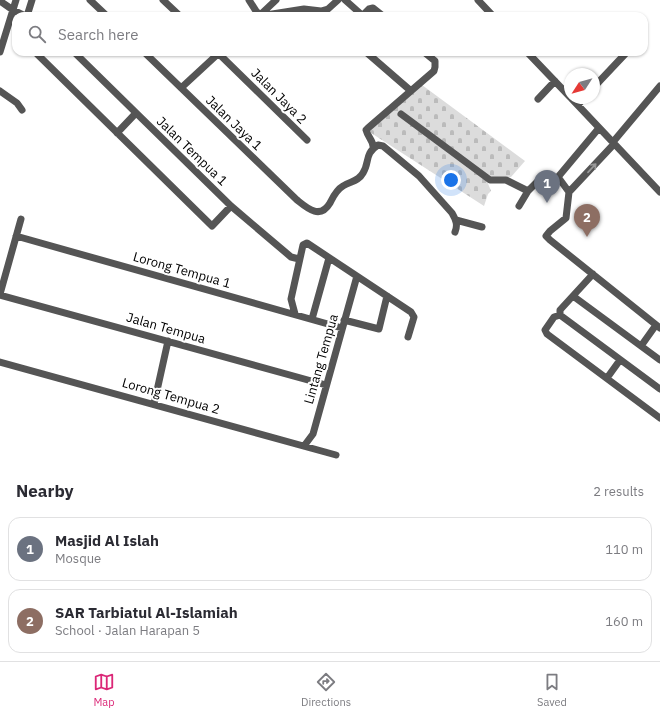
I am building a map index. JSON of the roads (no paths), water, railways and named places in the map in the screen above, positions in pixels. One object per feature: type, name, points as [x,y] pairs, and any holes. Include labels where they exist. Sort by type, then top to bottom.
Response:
[{"type":"street","points":[[13,10],[16,0]]},
{"type":"street","points":[[28,12],[32,0]]},
{"type":"street","points":[[90,0],[103,12]]},
{"type":"street","points":[[163,0],[176,12]]},
{"type":"street","points":[[249,0],[257,12]]},
{"type":"street","points":[[263,12],[276,0]]},
{"type":"street","points":[[285,12],[304,9],[321,11],[328,9],[338,0]]},
{"type":"street","points":[[346,0],[358,12]]},
{"type":"street","points":[[478,0],[489,12]]},
{"type":"street","points":[[0,1],[17,12]]},
{"type":"street","points":[[366,12],[369,9],[374,8],[378,12]]},
{"type":"street","points":[[0,52],[12,13]]},
{"type":"street","points":[[39,56],[212,226],[231,206]]},
{"type":"street","name":"Jalan Tempua 1","points":[[78,56],[231,206],[291,257],[299,259]]},
{"type":"street","name":"Jalan Jaya 1","points":[[148,56],[309,210],[316,212],[322,211],[329,205],[336,192],[342,186],[360,178],[367,166],[367,158],[373,148]]},
{"type":"street","points":[[181,88],[214,56]]},
{"type":"street","name":"Jalan Jaya 2","points":[[222,56],[307,140]]},
{"type":"street","points":[[371,56],[411,91]]},
{"type":"street","points":[[429,56],[435,61],[434,70],[366,130],[373,142],[373,148],[378,145],[383,146],[420,176],[452,213],[456,220],[455,232]]},
{"type":"street","points":[[531,56],[564,91]]},
{"type":"street","points":[[600,81],[623,56]]},
{"type":"street","points":[[538,99],[555,81]]},
{"type":"street","points":[[641,346],[658,327],[546,236],[566,218],[569,192],[614,143],[660,86]]},
{"type":"street","points":[[0,91],[17,103],[22,110]]},
{"type":"street","points":[[578,105],[660,192]]},
{"type":"street","points":[[117,133],[136,113]]},
{"type":"street","points":[[401,114],[490,180],[506,180],[528,191]]},
{"type":"street","points":[[518,206],[528,191],[537,182],[558,177],[599,128]]},
{"type":"street","points":[[558,177],[569,192]]},
{"type":"street","points":[[0,294],[21,219]]},
{"type":"street","points":[[456,220],[482,227]]},
{"type":"street","name":"Lorong Tempua 1","points":[[16,236],[342,328]]},
{"type":"street","points":[[295,314],[290,299],[303,244],[307,243],[411,312],[413,315],[408,337]]},
{"type":"street","points":[[312,319],[329,258]]},
{"type":"street","points":[[560,315],[560,310],[593,274]]},
{"type":"street","name":"Lintang Tempua","points":[[304,446],[313,434],[357,276]]},
{"type":"street","name":"Jalan Tempua","points":[[0,294],[326,385]]},
{"type":"street","points":[[344,320],[379,329],[387,296]]},
{"type":"street","points":[[573,296],[660,360]]},
{"type":"street","points":[[560,315],[660,389]]},
{"type":"street","points":[[560,315],[554,317],[545,330],[547,334],[660,418]]},
{"type":"street","points":[[154,404],[168,341]]},
{"type":"street","points":[[607,378],[620,360]]},
{"type":"street","name":"Lorong Tempua 2","points":[[0,362],[336,455]]},
{"type":"place","name":"Masjid Al Islah","points":[[547,203]]},
{"type":"place","name":"SAR Tarbiatul Al-Islamiah","points":[[587,237]]}]
